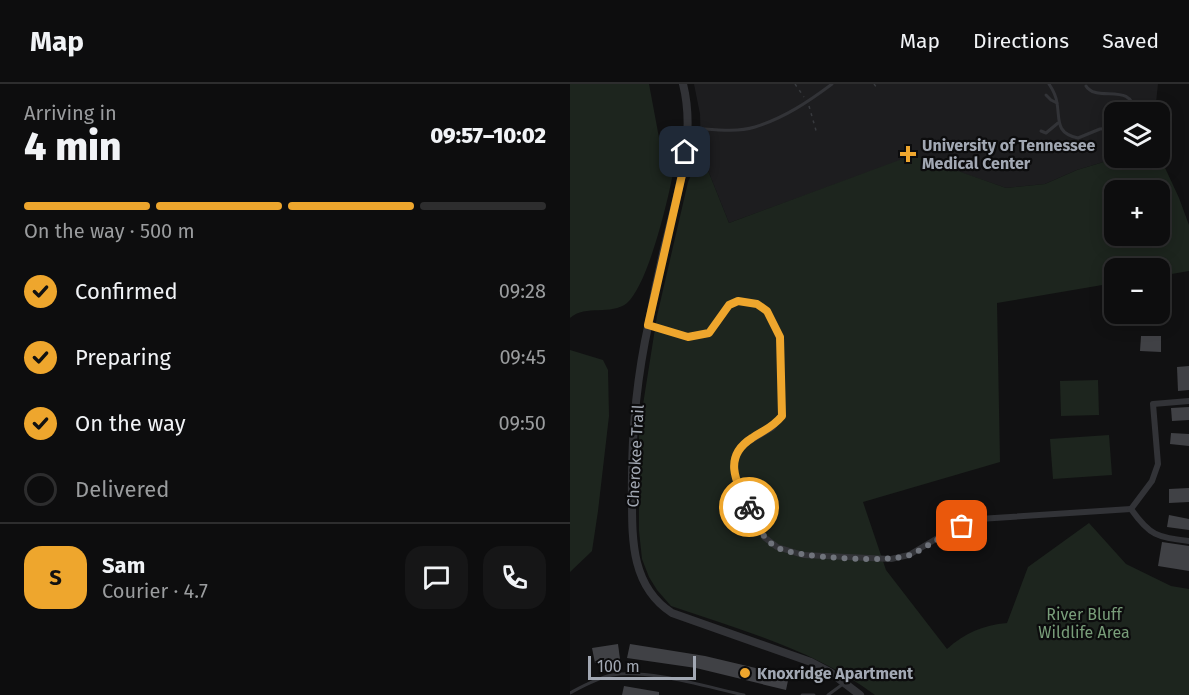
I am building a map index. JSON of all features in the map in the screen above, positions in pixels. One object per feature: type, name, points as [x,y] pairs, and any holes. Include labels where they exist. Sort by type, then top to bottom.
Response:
[{"type":"street","name":"Cherokee Trail","points":[[683,84],[687,100],[688,128],[682,175],[648,325],[634,416],[632,539],[635,560],[644,585],[657,602],[672,613],[792,653],[820,667],[860,695]]},
{"type":"street","points":[[648,325],[688,337],[709,333],[729,305],[738,301],[757,304],[767,311],[780,337],[782,416],[772,428],[743,445],[735,457],[733,467],[739,488],[764,537],[777,547],[803,555],[891,559],[909,555],[946,533],[979,519],[1131,509]]},
{"type":"street","points":[[1131,509],[1152,480],[1158,464],[1153,404],[1189,401]]},
{"type":"street","points":[[1131,509],[1143,526],[1160,537],[1189,541]]},
{"type":"lane","points":[[688,128],[729,130],[754,127],[808,102],[832,84]]},
{"type":"lane","points":[[1049,84],[1055,94],[1058,123],[1066,132],[1078,138],[1104,129]]},
{"type":"lane","points":[[1086,86],[1093,92],[1116,93],[1124,96],[1129,102]]},
{"type":"lane","points":[[1046,95],[1057,103]]},
{"type":"lane","points":[[1041,131],[1046,133],[1058,123]]},
{"type":"lane","points":[[570,693],[590,682],[625,674],[659,677],[744,695]]},
{"type":"lane","points":[[828,695],[844,682]]},
{"type":"lane","points":[[802,695],[814,695]]},
{"type":"path","points":[[795,84],[808,102],[817,134]]},
{"type":"path","points":[[874,84],[877,88]]},
{"type":"shaded area","name":"University of Tennessee Medical Center","points":[[694,84],[1158,84],[1156,102],[1104,102],[1104,162],[1077,170],[1045,184],[1006,188],[913,156],[729,223],[701,153],[700,114]]},
{"type":"green space","points":[[570,84],[649,84],[660,143],[677,150],[659,231],[636,292],[621,307],[583,312],[570,318]]},
{"type":"green space","name":"River Bluff Wildlife Area","points":[[701,153],[729,223],[913,155],[1006,188],[1045,184],[1077,170],[1104,162],[1104,168],[1165,168],[1189,225],[1189,271],[1170,274],[1170,258],[1104,258],[1104,285],[997,303],[1000,462],[863,502],[886,570],[947,649],[975,631],[1007,623],[1028,567],[1089,523],[1126,564],[1171,586],[1189,589],[1189,695],[875,695],[828,665],[803,653],[671,606],[649,577],[642,559],[639,531],[639,430],[657,316],[688,182]]},
{"type":"green space","points":[[570,350],[603,360],[608,370],[609,416],[592,551],[570,572]]},
{"type":"green space","points":[[1098,380],[1099,415],[1061,416],[1060,381]]},
{"type":"green space","points":[[1109,435],[1112,475],[1053,479],[1050,439]]},
{"type":"building","points":[[1141,336],[1161,336],[1161,352],[1140,351]]},
{"type":"building","points":[[1189,366],[1189,390],[1178,391],[1177,367]]},
{"type":"building","points":[[1189,407],[1189,420],[1172,421],[1171,408]]},
{"type":"building","points":[[1171,433],[1189,434],[1189,446],[1170,444]]},
{"type":"building","points":[[1189,488],[1189,502],[1169,503],[1169,489]]},
{"type":"building","points":[[1169,515],[1189,519],[1189,530],[1167,527]]},
{"type":"building","points":[[1162,542],[1189,546],[1189,571],[1158,566]]},
{"type":"building","points":[[618,644],[620,659],[595,663],[592,648]]},
{"type":"building","points":[[630,644],[705,656],[789,676],[786,690],[696,668],[627,658]]},
{"type":"building","points":[[624,686],[659,692],[659,695],[622,695]]},
{"type":"way so far","points":[[749,507],[764,537],[777,547],[803,555],[891,559],[909,555],[962,526]]},
{"type":"place","name":"University of Tennessee Medical Center","points":[[908,154]]},
{"type":"place","name":"Knoxridge Apartment","points":[[745,673]]},
{"type":"route","points":[[685,152],[682,175],[648,325],[688,337],[709,333],[729,305],[738,301],[757,304],[767,311],[780,337],[782,416],[772,428],[743,445],[735,457],[733,467],[739,488],[749,507]]}]
